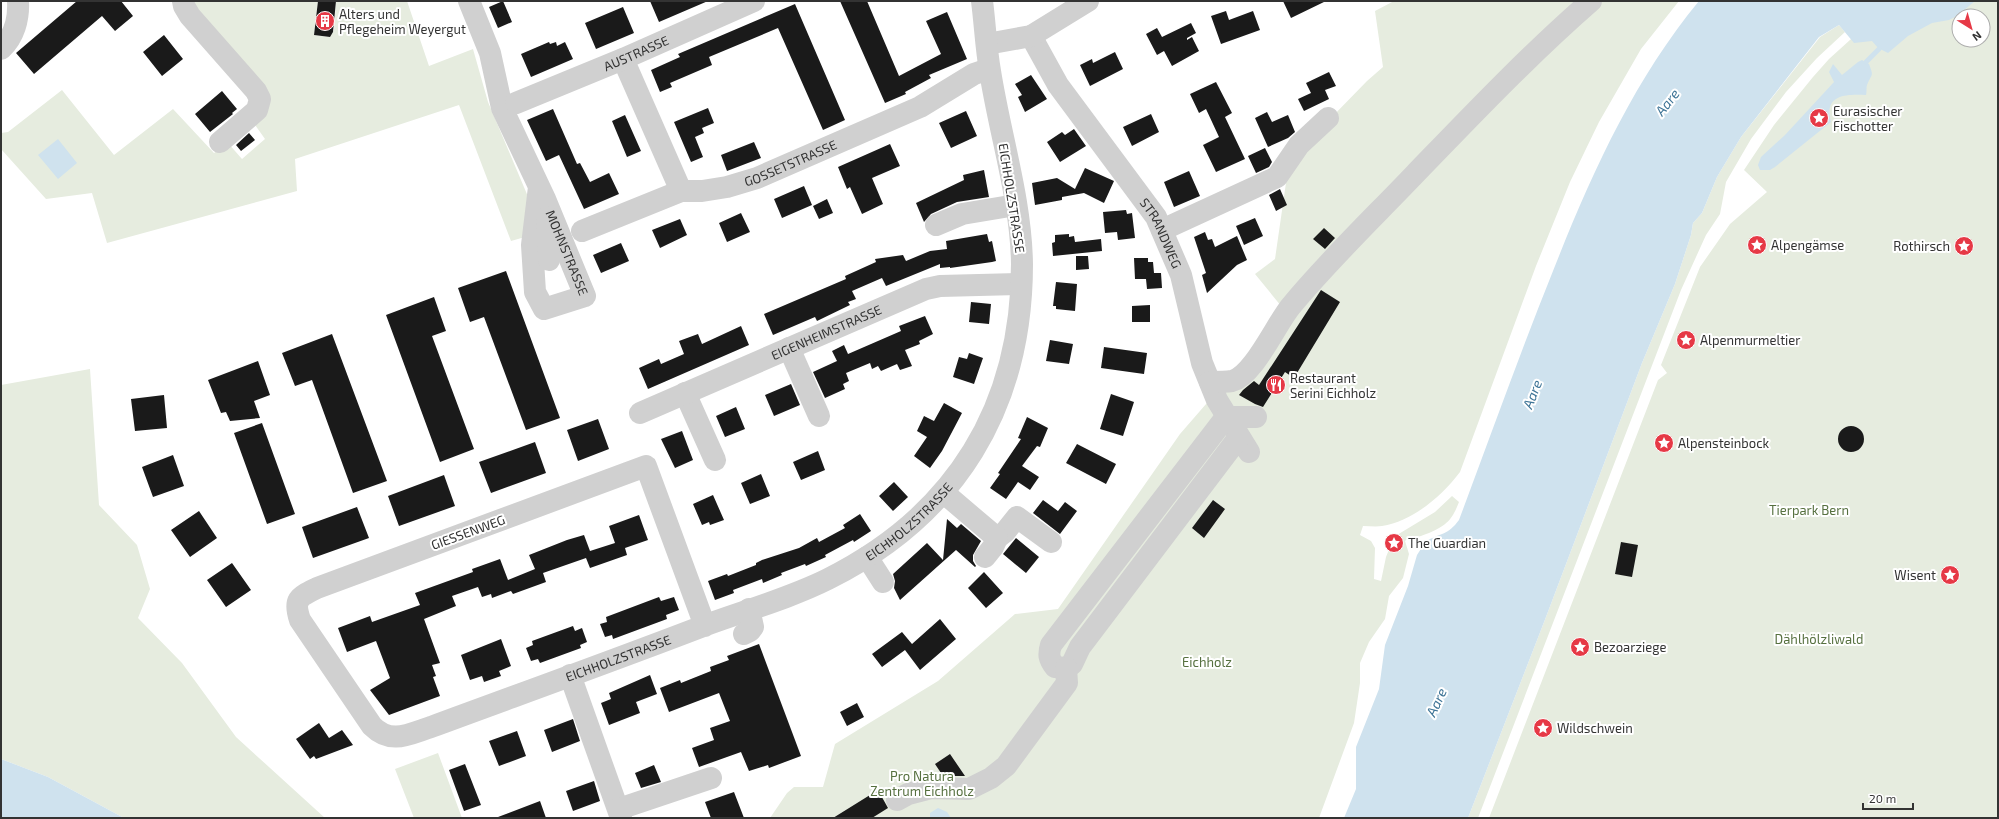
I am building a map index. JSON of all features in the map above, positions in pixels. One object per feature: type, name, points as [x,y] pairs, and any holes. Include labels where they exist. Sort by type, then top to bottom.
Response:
[{"type":"street","points":[[1,49],[10,40],[19,13],[18,1]]},
{"type":"street","points":[[183,1],[184,6],[190,16],[256,91],[260,99],[257,110],[220,142]]},
{"type":"street","points":[[468,1],[490,53],[502,108],[542,193],[549,260]]},
{"type":"street","name":"AUSTRASSE","points":[[516,103],[623,59],[716,9],[754,1]]},
{"type":"street","name":"EICHHOLZSTRASSE","points":[[396,738],[749,610],[826,580],[866,557],[912,524],[944,493],[978,443],[993,416],[1010,364],[1016,334],[1021,284],[1021,243],[1016,205],[989,70],[982,1]]},
{"type":"street","points":[[987,44],[1031,36],[1043,30],[1060,9],[1088,1]]},
{"type":"street","points":[[1210,382],[1233,380],[1249,367],[1258,356],[1283,317],[1329,265],[1464,123],[1526,61],[1591,1]]},
{"type":"street","name":"STRANDWEG","points":[[1031,36],[1058,85],[1151,212],[1162,230],[1181,275],[1202,363],[1217,400],[1244,445],[1080,647],[1072,664],[1066,668]]},
{"type":"street","points":[[623,59],[681,191]]},
{"type":"street","name":"GOSSETSTRASSE","points":[[582,231],[681,191],[702,191],[727,187],[757,178],[920,107],[974,74],[989,70]]},
{"type":"street","points":[[1162,230],[1277,177],[1298,145],[1328,118]]},
{"type":"street","points":[[936,225],[962,214],[1016,205]]},
{"type":"street","name":"EIGENHEIMSTRASSE","points":[[640,413],[933,287],[1021,284]]},
{"type":"street","points":[[789,348],[819,416]]},
{"type":"street","points":[[685,393],[715,460]]},
{"type":"street","points":[[897,800],[908,794],[931,788],[969,789],[1006,766],[1067,683],[1066,668],[1055,667],[1050,660],[1048,653],[1051,645],[1226,416],[1256,417]]},
{"type":"street","name":"GIESSENWEG","points":[[396,738],[380,734],[372,726],[300,620],[297,609],[298,601],[303,595],[317,588],[646,466],[705,626]]},
{"type":"street","points":[[944,493],[997,538]]},
{"type":"street","points":[[984,557],[993,547],[997,538],[1005,532],[1017,517],[1051,542]]},
{"type":"street","points":[[866,557],[883,582]]},
{"type":"street","points":[[744,634],[750,632],[753,627],[749,610]]},
{"type":"street","points":[[570,675],[620,814],[711,778]]},
{"type":"green space","points":[[191,1],[318,1],[314,35],[329,37],[334,30],[336,1],[407,1],[429,66],[473,49],[488,102],[529,199],[525,237],[511,241],[459,105],[295,159],[297,191],[107,243],[92,193],[46,199],[1,149],[1,133],[8,132],[62,90],[114,155],[173,109],[214,153],[228,143],[242,159],[265,139],[253,122],[266,108]]},
{"type":"green space","points":[[1394,1],[1679,1],[1641,49],[1599,122],[1570,182],[1536,266],[1460,472],[1445,490],[1416,513],[1394,523],[1380,526],[1363,526],[1360,535],[1371,541],[1375,548],[1374,579],[1381,581],[1386,557],[1392,542],[1397,535],[1435,512],[1452,496],[1459,502],[1451,518],[1445,524],[1429,533],[1408,538],[1405,541],[1409,554],[1403,578],[1389,596],[1385,619],[1369,642],[1360,663],[1360,683],[1354,723],[1319,818],[770,818],[787,793],[794,787],[823,787],[835,744],[938,681],[1015,614],[1058,609],[1180,434],[1286,312],[1255,274],[1275,259],[1288,169],[1329,120],[1367,81],[1383,67],[1375,11]]},
{"type":"green space","name":"Tierpark Bern","points":[[1893,1],[1998,1],[1998,818],[1489,818],[1658,380],[1667,373],[1661,365],[1700,267],[1730,224],[1767,192],[1744,170],[1774,125],[1829,59]]},
{"type":"green space","points":[[1839,25],[1845,32],[1817,58],[1786,92],[1751,139],[1726,182],[1720,214],[1706,235],[1681,290],[1478,818],[1468,818],[1642,363],[1675,284],[1691,235],[1693,223],[1702,213],[1717,177],[1741,137],[1820,37]]},
{"type":"green space","points":[[90,369],[99,505],[137,545],[150,589],[138,618],[182,663],[236,737],[325,818],[124,818],[48,777],[1,759],[1,385]]},
{"type":"green space","points":[[438,753],[462,818],[414,818],[395,769]]},
{"type":"water","name":"Aare","points":[[1699,1],[1975,1],[1967,8],[1951,8],[1951,19],[1932,23],[1908,36],[1888,53],[1878,48],[1872,41],[1854,43],[1839,25],[1819,37],[1741,137],[1717,177],[1702,213],[1693,223],[1691,235],[1675,284],[1642,363],[1468,818],[1344,818],[1356,789],[1356,747],[1379,689],[1385,645],[1408,586],[1417,555],[1426,541],[1448,531],[1459,520],[1567,235],[1598,164],[1634,96],[1675,32]]},
{"type":"water","points":[[1862,60],[1869,64],[1872,73],[1867,85],[1866,95],[1851,95],[1838,98],[1830,106],[1829,113],[1831,122],[1775,167],[1770,170],[1760,170],[1758,165],[1761,157],[1785,135],[1834,82],[1829,72],[1833,64],[1842,75]]},
{"type":"water","points":[[58,139],[77,163],[58,179],[38,155]]},
{"type":"water","points":[[1,759],[48,777],[124,818],[1,818]]},
{"type":"water","points":[[938,808],[947,812],[951,818],[930,818],[930,813]]},
{"type":"building","points":[[77,1],[121,1],[133,16],[115,31],[102,16],[34,74],[16,53]]},
{"type":"building","name":"Alters und Pflegeheim Weyergut","points":[[318,1],[336,1],[333,32],[330,37],[314,35]]},
{"type":"building","points":[[503,1],[512,22],[498,28],[489,7]]},
{"type":"building","points":[[650,1],[708,1],[659,22]]},
{"type":"building","points":[[840,1],[867,1],[899,76],[941,54],[926,21],[947,12],[967,59],[929,75],[931,78],[905,92],[906,94],[885,103]]},
{"type":"building","points":[[1283,1],[1326,1],[1291,18]]},
{"type":"building","points":[[795,4],[845,120],[823,130],[778,28],[709,57],[712,65],[670,83],[672,87],[660,92],[651,70],[680,57],[678,54]]},
{"type":"building","points":[[623,7],[634,33],[596,49],[585,23]]},
{"type":"building","points":[[1226,11],[1229,20],[1253,11],[1260,30],[1221,44],[1211,16]]},
{"type":"building","points":[[1191,23],[1196,33],[1187,38],[1187,40],[1192,37],[1199,51],[1172,66],[1164,51],[1157,55],[1146,34],[1157,28],[1162,37]]},
{"type":"building","points":[[164,35],[183,59],[162,76],[143,52]]},
{"type":"building","points":[[549,42],[550,44],[556,42],[557,46],[565,42],[573,59],[531,77],[521,54]]},
{"type":"building","points":[[1115,52],[1123,69],[1090,86],[1080,65],[1092,59],[1093,63]]},
{"type":"building","points":[[1329,72],[1336,86],[1325,90],[1329,99],[1304,111],[1298,99],[1311,93],[1306,83]]},
{"type":"building","points":[[1031,75],[1047,99],[1025,112],[1018,97],[1022,95],[1015,84]]},
{"type":"building","points":[[1216,82],[1232,113],[1225,117],[1245,159],[1216,172],[1203,145],[1219,137],[1206,109],[1199,113],[1190,94]]},
{"type":"building","points":[[222,91],[237,109],[232,113],[233,114],[210,132],[195,114]]},
{"type":"building","points":[[708,108],[714,123],[702,128],[704,133],[695,137],[703,157],[691,162],[674,122]]},
{"type":"building","points":[[553,109],[577,164],[580,163],[590,182],[609,173],[619,194],[584,209],[559,155],[546,161],[527,120]]},
{"type":"building","points":[[966,111],[977,136],[951,148],[939,123]]},
{"type":"building","points":[[1267,112],[1272,122],[1288,115],[1295,132],[1288,138],[1268,147],[1255,118]]},
{"type":"building","points":[[1151,114],[1159,132],[1132,146],[1123,127]]},
{"type":"building","points":[[625,115],[641,151],[627,157],[612,121]]},
{"type":"building","points":[[1074,129],[1086,146],[1060,162],[1047,142],[1062,132],[1065,135]]},
{"type":"building","points":[[249,133],[255,140],[241,151],[236,145]]},
{"type":"building","points":[[754,142],[761,158],[727,171],[721,155]]},
{"type":"building","points":[[890,144],[900,166],[872,178],[883,204],[862,214],[850,187],[847,189],[838,167]]},
{"type":"building","points":[[1265,148],[1272,162],[1269,167],[1256,173],[1248,156]]},
{"type":"building","points":[[1085,168],[1114,181],[1104,203],[1084,193],[1062,197],[1062,200],[1035,205],[1032,183],[1057,178],[1075,189]]},
{"type":"building","points":[[984,170],[989,197],[957,202],[931,214],[924,222],[916,203],[964,180],[963,175]]},
{"type":"building","points":[[1189,171],[1200,196],[1174,207],[1164,182]]},
{"type":"building","points":[[804,186],[812,205],[782,218],[774,199]]},
{"type":"building","points":[[1280,189],[1287,205],[1276,211],[1269,195]]},
{"type":"building","points":[[827,199],[833,213],[819,219],[813,206]]},
{"type":"building","points":[[1126,210],[1127,214],[1132,213],[1135,238],[1118,240],[1117,232],[1105,233],[1103,212]]},
{"type":"building","points":[[741,213],[750,232],[727,242],[719,223]]},
{"type":"building","points":[[1255,218],[1263,236],[1244,245],[1236,226]]},
{"type":"building","points":[[680,219],[687,235],[660,248],[652,230]]},
{"type":"building","points":[[1324,228],[1335,238],[1325,249],[1313,239]]},
{"type":"building","points":[[1205,232],[1208,240],[1212,239],[1215,247],[1237,236],[1247,260],[1237,265],[1207,293],[1202,275],[1206,273],[1194,237]]},
{"type":"building","points":[[987,234],[989,242],[992,241],[996,261],[950,268],[940,268],[940,264],[886,286],[882,278],[852,291],[856,299],[848,302],[850,305],[817,321],[815,317],[773,335],[764,314],[846,279],[845,276],[876,262],[875,259],[903,255],[906,261],[930,251],[947,249],[946,241]]},
{"type":"building","points":[[1069,234],[1069,237],[1074,236],[1075,242],[1101,239],[1102,251],[1053,256],[1052,243],[1055,242],[1055,235]]},
{"type":"building","points":[[621,243],[629,261],[601,273],[593,255]]},
{"type":"building","points":[[1076,256],[1088,256],[1089,269],[1076,270]]},
{"type":"building","points":[[1134,258],[1148,258],[1148,262],[1153,262],[1154,273],[1161,273],[1162,288],[1147,289],[1146,279],[1135,279]]},
{"type":"building","points":[[506,271],[560,418],[526,430],[484,317],[470,322],[458,288]]},
{"type":"building","points":[[1056,282],[1077,284],[1075,311],[1056,309],[1056,306],[1053,306]]},
{"type":"building","points":[[1321,290],[1340,302],[1294,378],[1285,372],[1263,407],[1239,395],[1254,381],[1259,385]]},
{"type":"building","points":[[434,297],[446,331],[432,336],[474,449],[440,462],[386,315]]},
{"type":"building","points":[[971,302],[991,304],[989,324],[969,322]]},
{"type":"building","points":[[1150,305],[1150,322],[1132,322],[1132,306]]},
{"type":"building","points":[[925,316],[933,334],[919,341],[920,344],[905,350],[912,366],[900,370],[897,364],[881,371],[878,366],[872,369],[870,363],[846,373],[849,381],[843,384],[845,389],[825,398],[813,372],[837,361],[832,351],[844,345],[848,354],[901,331],[899,326]]},
{"type":"building","points":[[741,326],[749,345],[648,389],[639,368],[659,359],[661,364],[684,354],[679,341],[698,334],[702,344]]},
{"type":"building","points":[[332,334],[387,481],[353,493],[312,380],[295,386],[282,353]]},
{"type":"building","points":[[1050,340],[1073,344],[1069,364],[1046,361]]},
{"type":"building","points":[[1104,347],[1147,353],[1144,374],[1101,368]]},
{"type":"building","points":[[969,353],[983,358],[974,384],[953,377],[959,357],[967,359]]},
{"type":"building","points":[[258,361],[270,395],[254,401],[260,418],[230,421],[226,412],[221,413],[208,380]]},
{"type":"building","points":[[791,384],[800,405],[774,416],[765,395]]},
{"type":"building","points":[[1111,394],[1134,402],[1123,436],[1100,429]]},
{"type":"building","points":[[164,395],[167,428],[135,431],[131,399]]},
{"type":"building","points":[[944,403],[962,413],[942,451],[930,468],[914,456],[927,437],[917,431],[924,416],[934,421]]},
{"type":"building","points":[[736,407],[745,429],[725,437],[716,416]]},
{"type":"building","points":[[1027,417],[1048,428],[1040,447],[1037,446],[1022,466],[1039,477],[1030,490],[1018,482],[1006,499],[990,488],[1000,474],[998,473],[1021,439],[1018,438]]},
{"type":"building","points":[[598,419],[609,449],[578,461],[567,430]]},
{"type":"building","points":[[262,423],[295,514],[267,524],[234,433]]},
{"type":"building","points":[[1851,426],[1860,430],[1864,439],[1860,448],[1851,452],[1842,448],[1838,439],[1842,430]]},
{"type":"building","points":[[682,431],[693,460],[675,468],[661,439]]},
{"type":"building","points":[[535,442],[546,473],[491,493],[479,462]]},
{"type":"building","points":[[1077,444],[1116,464],[1106,484],[1066,463]]},
{"type":"building","points":[[818,451],[825,470],[801,480],[793,462]]},
{"type":"building","points":[[173,455],[184,486],[153,497],[142,467]]},
{"type":"building","points":[[761,474],[770,496],[750,504],[741,483]]},
{"type":"building","points":[[444,475],[455,506],[399,526],[388,496]]},
{"type":"building","points":[[894,482],[908,497],[893,511],[879,496]]},
{"type":"building","points":[[713,495],[724,520],[710,525],[709,522],[702,525],[693,504]]},
{"type":"building","points":[[1043,500],[1058,511],[1065,502],[1077,511],[1060,534],[1033,513]]},
{"type":"building","points":[[1213,500],[1225,509],[1204,538],[1192,528]]},
{"type":"building","points":[[357,507],[369,538],[313,558],[302,527]]},
{"type":"building","points":[[199,511],[217,538],[190,557],[171,530]]},
{"type":"building","points":[[860,514],[871,531],[854,542],[853,540],[825,555],[826,557],[806,566],[805,564],[781,573],[782,575],[763,583],[762,579],[733,590],[734,593],[715,600],[708,581],[727,574],[728,576],[756,565],[756,563],[762,560],[799,548],[817,538],[819,542],[845,528],[843,525]]},
{"type":"building","points":[[639,515],[648,540],[625,548],[627,555],[590,568],[586,558],[543,573],[546,582],[513,594],[511,591],[492,598],[491,594],[482,597],[478,587],[452,596],[456,606],[424,619],[440,663],[432,665],[436,676],[433,677],[440,696],[389,715],[370,690],[390,678],[376,641],[347,652],[338,628],[370,616],[372,622],[420,605],[415,593],[473,572],[472,569],[500,559],[508,580],[535,569],[529,555],[567,540],[584,535],[590,551],[615,543],[609,526]]},
{"type":"building","points":[[947,519],[957,528],[961,524],[981,541],[973,555],[973,561],[976,566],[975,567],[956,550],[900,600],[894,588],[895,581],[893,574],[927,543],[943,560]]},
{"type":"building","points":[[1016,538],[1039,557],[1026,573],[1003,554]]},
{"type":"building","points":[[1621,542],[1638,545],[1632,577],[1615,574]]},
{"type":"building","points":[[232,563],[251,590],[226,607],[207,580]]},
{"type":"building","points":[[984,572],[1003,593],[986,608],[968,588]]},
{"type":"building","points":[[659,597],[661,601],[674,597],[679,610],[666,615],[667,619],[613,639],[612,635],[605,637],[600,624],[607,622],[606,617]]},
{"type":"building","points":[[940,619],[956,639],[920,670],[905,650],[882,667],[872,654],[902,632],[912,644]]},
{"type":"building","points":[[573,626],[575,631],[582,628],[587,642],[580,645],[581,648],[540,663],[538,659],[531,661],[526,648],[533,645],[532,641]]},
{"type":"building","points":[[501,639],[511,666],[499,671],[501,676],[484,682],[482,676],[470,680],[461,655]]},
{"type":"building","points":[[759,644],[801,756],[769,768],[768,765],[749,771],[741,752],[699,767],[692,748],[714,740],[710,728],[730,721],[719,693],[669,712],[660,688],[680,680],[681,683],[711,671],[710,667],[729,660],[727,656]]},
{"type":"building","points":[[650,675],[657,694],[636,702],[640,713],[609,725],[601,703],[611,699],[609,693]]},
{"type":"building","points":[[857,703],[864,717],[847,726],[840,712]]},
{"type":"building","points":[[573,719],[580,741],[552,752],[544,730]]},
{"type":"building","points":[[319,723],[329,738],[342,730],[353,745],[316,759],[314,756],[310,759],[296,739]]},
{"type":"building","points":[[517,731],[526,756],[499,766],[489,741]]},
{"type":"building","points":[[950,754],[965,776],[943,776],[935,764]]},
{"type":"building","points":[[465,764],[481,805],[464,811],[449,770]]},
{"type":"building","points":[[654,765],[661,782],[641,788],[635,773]]},
{"type":"building","points":[[594,781],[600,801],[573,811],[566,791]]},
{"type":"building","points":[[878,790],[888,808],[872,818],[833,818]]},
{"type":"building","points":[[734,792],[744,818],[711,818],[705,802]]},
{"type":"building","points":[[540,801],[546,818],[498,818],[498,817]]},
{"type":"waterway","points":[[1866,62],[1879,49]]},
{"type":"place","name":"Alters und Pflegeheim Weyergut","points":[[325,21]]},
{"type":"place","name":"Eurasischer Fischotter","points":[[1819,118]]},
{"type":"place","name":"Alpengämse","points":[[1757,245]]},
{"type":"place","name":"Rothirsch","points":[[1964,246]]},
{"type":"place","name":"Alpenmurmeltier","points":[[1686,340]]},
{"type":"place","name":"Restaurant Serini Eichholz","points":[[1276,385]]},
{"type":"place","name":"Alpensteinbock","points":[[1664,443]]},
{"type":"place","name":"The Guardian","points":[[1394,543]]},
{"type":"place","name":"Wisent","points":[[1950,575]]},
{"type":"place","name":"Bezoarziege","points":[[1580,647]]},
{"type":"place","name":"Wildschwein","points":[[1543,728]]},
{"type":"park label","name":"Dählhölzliwald","points":[[1819,639]]},
{"type":"park label","name":"Eichholz","points":[[1207,662]]},
{"type":"park label","name":"Pro Natura Zentrum Eichholz","points":[[922,784]]}]
